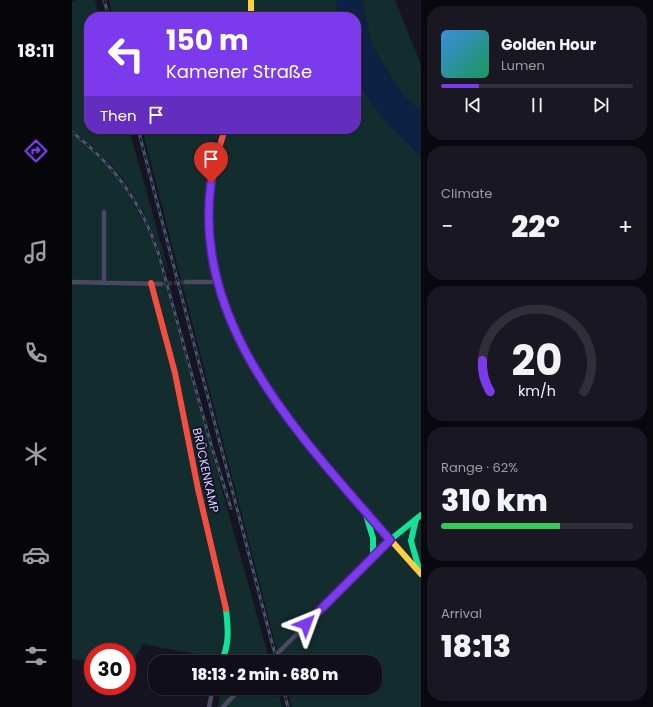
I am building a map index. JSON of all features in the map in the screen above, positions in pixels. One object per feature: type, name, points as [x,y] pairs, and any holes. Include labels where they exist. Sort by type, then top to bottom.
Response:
[{"type":"main road","points":[[251,0],[251,12]]},
{"type":"main road","points":[[223,134],[215,161],[208,206],[208,230],[216,282],[223,305],[234,330],[264,383],[300,434],[390,540],[421,573]]},
{"type":"main road","name":"BRÜCKENKAMP","points":[[151,283],[175,373],[198,489],[226,608],[229,634],[224,655]]},
{"type":"main road","points":[[364,510],[373,538],[373,557]]},
{"type":"main road","points":[[390,540],[418,517]]},
{"type":"main road","points":[[418,517],[411,541],[413,553],[421,573]]},
{"type":"street","points":[[104,212],[104,282]]},
{"type":"street","points":[[72,282],[161,284]]},
{"type":"street","points":[[186,282],[216,282]]},
{"type":"street","points":[[276,655],[390,540]]},
{"type":"street","points":[[209,707],[212,695]]},
{"type":"street","points":[[224,707],[235,695]]},
{"type":"green space","points":[[76,0],[95,0],[98,12],[84,12],[84,134],[130,134],[168,269],[166,269],[151,228],[142,209],[131,191],[106,159],[72,130],[72,2]]},
{"type":"green space","points":[[109,0],[336,0],[337,12],[112,12]]},
{"type":"green space","points":[[362,0],[395,0],[421,65],[421,111],[405,98],[372,46]]},
{"type":"green space","points":[[361,88],[413,149],[421,156],[421,707],[292,707],[289,695],[382,695],[382,655],[278,655],[143,134],[361,134]]},
{"type":"green space","points":[[72,135],[98,156],[120,182],[138,212],[153,242],[268,655],[200,655],[143,644],[136,656],[136,643],[84,643],[84,661],[72,659]]},
{"type":"green space","points":[[220,695],[279,695],[282,707],[218,707]]},
{"type":"water","points":[[336,0],[362,0],[372,46],[405,98],[421,111],[421,156],[385,121],[361,88],[361,12],[337,12]]},
{"type":"tunnel","points":[[161,284],[186,282]]},
{"type":"railway","points":[[104,0],[108,12]]},
{"type":"railway","points":[[72,132],[87,144],[113,171],[135,201],[144,217],[158,252],[212,448],[231,508]]},
{"type":"railway","points":[[139,134],[275,655]]},
{"type":"railway","points":[[285,695],[288,707]]},
{"type":"traffic: fast","points":[[225,307],[245,350],[269,391],[296,430],[326,467]]},
{"type":"traffic: fast","points":[[366,515],[373,538],[373,557]]},
{"type":"traffic: fast","points":[[390,540],[421,515]]},
{"type":"traffic: fast","points":[[416,519],[411,541],[419,569]]},
{"type":"traffic: fast","points":[[224,655],[228,629],[226,609]]},
{"type":"traffic: slow","points":[[251,0],[251,12]]},
{"type":"traffic: slow","points":[[326,467],[421,574]]},
{"type":"traffic: jam","points":[[223,134],[216,160],[210,192],[209,240],[212,262],[225,307]]},
{"type":"traffic: jam","points":[[151,283],[175,373],[198,489],[226,609]]},
{"type":"route","points":[[211,183],[208,206],[208,230],[216,282],[223,305],[234,330],[264,383],[300,434],[340,483],[390,540],[306,624]]}]
